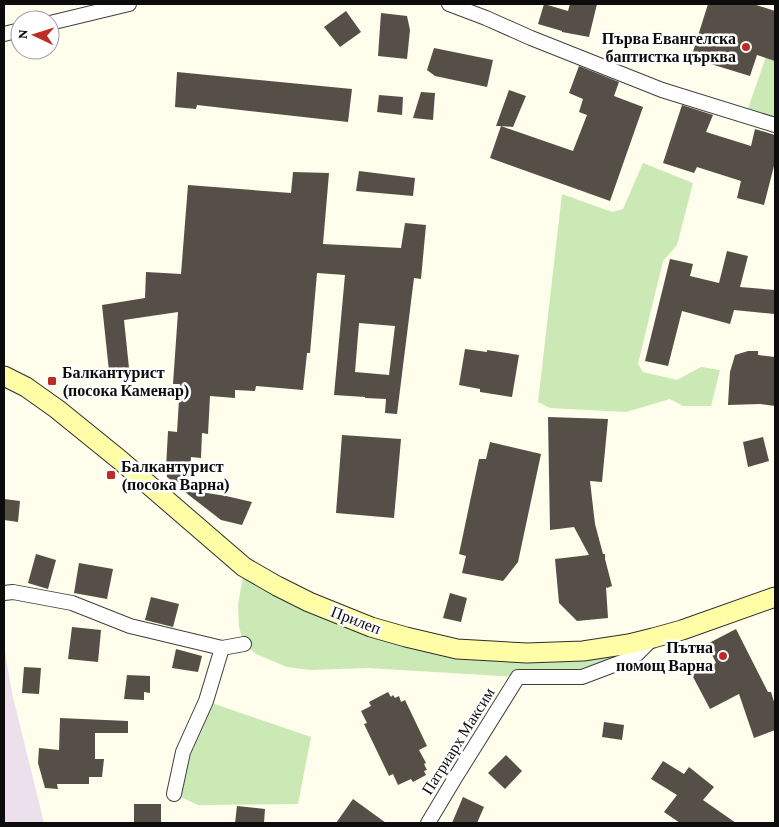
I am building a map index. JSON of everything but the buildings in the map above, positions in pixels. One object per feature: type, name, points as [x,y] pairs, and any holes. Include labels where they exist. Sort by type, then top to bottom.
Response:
[{"type":"street","points":[[60,21],[129,4]]},
{"type":"street","points":[[449,4],[662,90],[775,125]]},
{"type":"street","name":"Прилеп","points":[[4,376],[26,387],[57,409],[120,460],[244,567],[277,586],[317,605],[371,627],[406,638],[457,649],[527,653],[583,651],[629,644],[682,630],[775,597]]},
{"type":"street","points":[[4,593],[13,592],[72,603],[130,626],[222,648],[244,644]]},
{"type":"street","name":"Патриарх Максим","points":[[428,823],[518,677],[582,677],[627,660],[637,654],[653,638]]},
{"type":"street","points":[[174,794],[183,752],[206,700],[222,648]]},
{"type":"shaded area","points":[[4,646],[12,693],[44,823],[4,823]]},
{"type":"green space","points":[[775,30],[775,118],[748,109]]},
{"type":"green space","points":[[643,163],[693,183],[677,245],[663,261],[638,364],[643,372],[677,380],[701,367],[720,370],[711,406],[683,406],[670,399],[626,412],[550,408],[538,402],[562,194],[612,212],[623,209]]},
{"type":"green space","points":[[243,576],[293,602],[376,638],[457,655],[629,650],[632,654],[582,677],[518,677],[368,668],[311,670],[287,667],[256,654],[244,644],[239,627],[238,605]]},
{"type":"green space","points":[[206,701],[311,737],[298,804],[198,805],[174,794]]},
{"type":"place","name":"Първа Евангелска баптистка църква","points":[[746,47]]},
{"type":"place","name":"Балкантурист (посока Каменар)","points":[[52,381]]},
{"type":"place","name":"Балкантурист (посока Варна)","points":[[111,475]]},
{"type":"place","name":"Пътна помощ Варна","points":[[723,656]]}]
